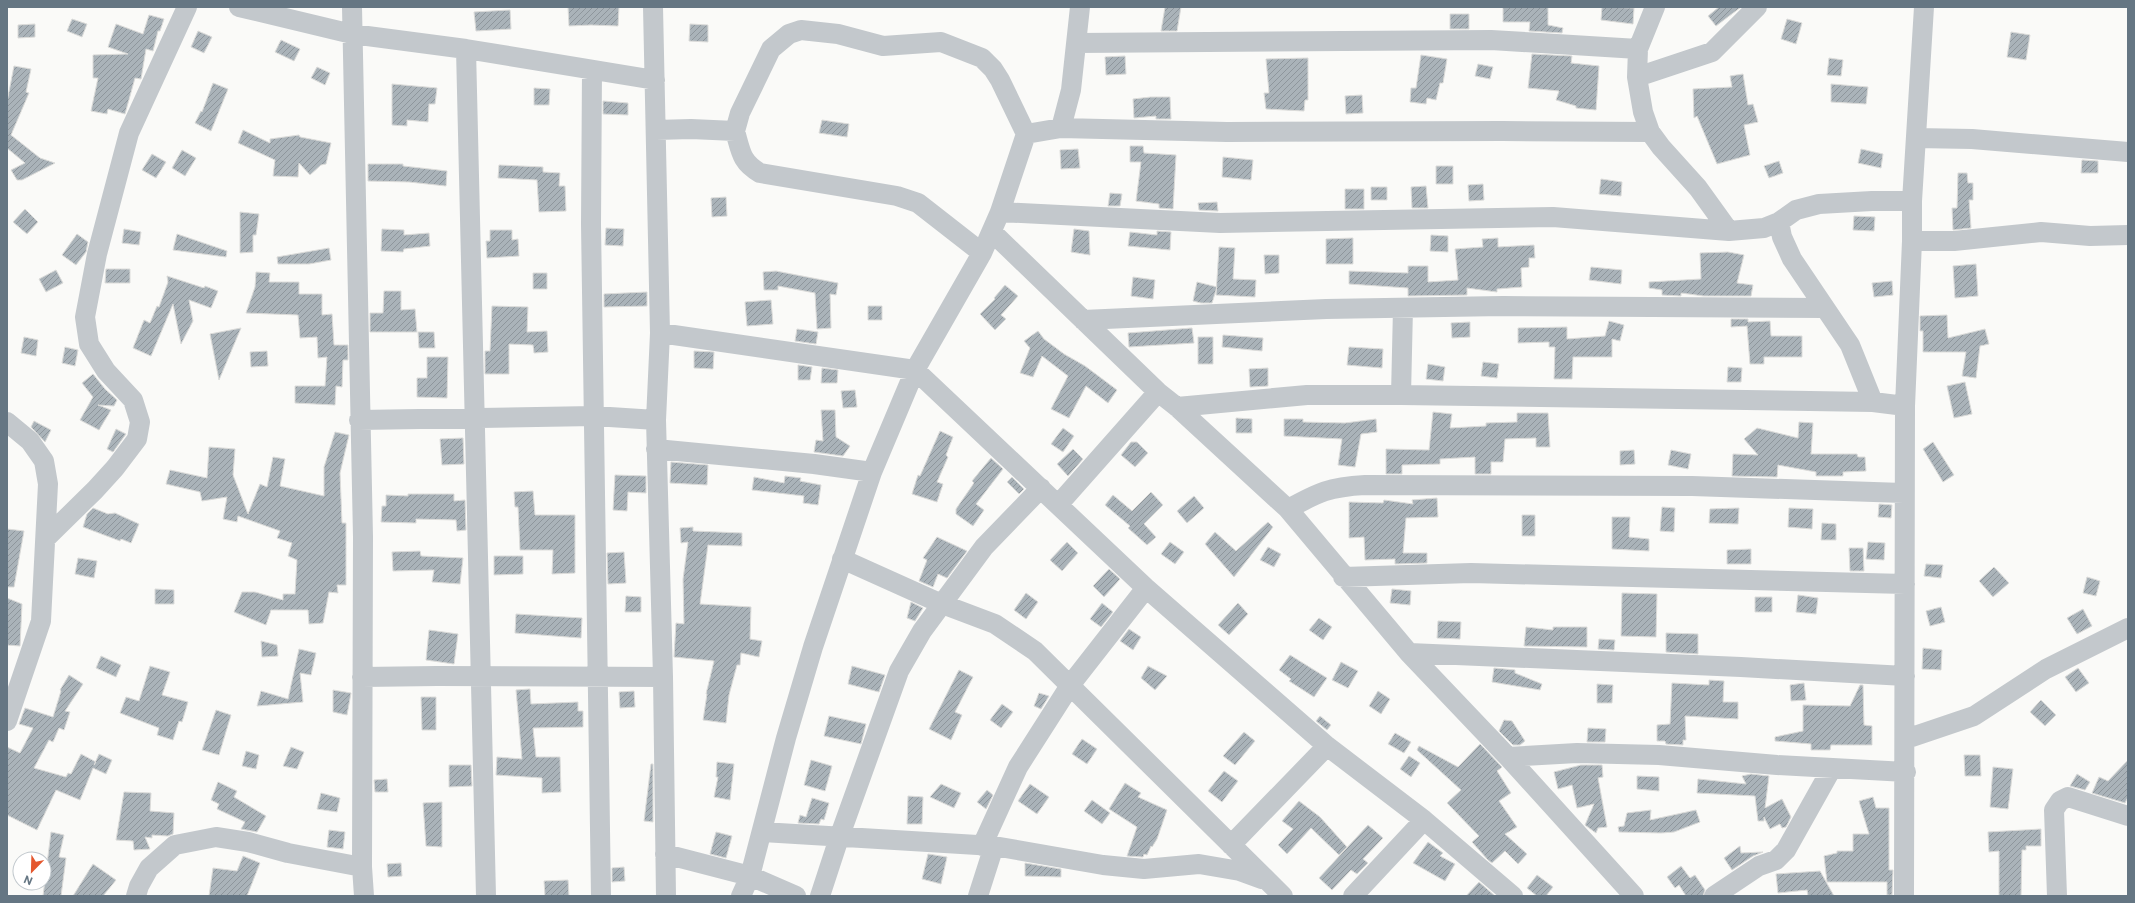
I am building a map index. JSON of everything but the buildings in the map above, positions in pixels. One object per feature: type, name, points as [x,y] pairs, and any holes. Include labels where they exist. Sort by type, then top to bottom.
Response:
[{"type":"street","points":[[46,538],[110,474],[137,439],[140,422],[133,400],[106,372],[89,344],[85,317],[97,254],[130,133],[187,7]]},
{"type":"street","points":[[239,7],[352,34],[466,49],[655,80]]},
{"type":"street","points":[[352,7],[359,420],[363,537],[362,867],[364,896]]},
{"type":"street","points":[[653,7],[660,334],[656,449],[666,896]]},
{"type":"street","points":[[1061,128],[1071,90],[1078,43],[1080,7]]},
{"type":"street","points":[[1656,7],[1638,49],[1637,77],[1643,112],[1650,132],[1661,147],[1698,188],[1729,231]]},
{"type":"street","points":[[1637,77],[1712,52],[1757,7]]},
{"type":"street","points":[[1904,896],[1906,772],[1906,584],[1903,493],[1912,241],[1912,201],[1924,7]]},
{"type":"street","points":[[741,896],[750,876],[786,738],[808,662],[872,472],[915,370],[982,253],[992,232],[1026,134],[1000,80],[993,69],[982,58],[941,42],[883,46],[838,34],[801,30],[789,34],[771,49],[740,113],[735,132],[742,158],[749,167],[760,173],[897,196],[918,203],[982,253]]},
{"type":"street","points":[[1078,43],[1491,40],[1638,49]]},
{"type":"street","points":[[466,49],[486,896]]},
{"type":"street","points":[[592,70],[591,224],[597,676],[602,896]]},
{"type":"street","points":[[1026,134],[1061,128],[1227,132],[1650,132]]},
{"type":"street","points":[[656,130],[691,129],[735,132]]},
{"type":"street","points":[[1916,138],[1972,139],[2128,152]]},
{"type":"street","points":[[1000,212],[1220,223],[1553,217],[1729,231],[1764,228],[1779,222],[1796,210],[1819,204],[1872,200],[1912,201]]},
{"type":"street","points":[[1779,222],[1782,237],[1792,259],[1850,345],[1873,402]]},
{"type":"street","points":[[992,232],[1158,392],[1177,407],[1288,509],[1343,577],[1409,653],[1508,757],[1625,893]]},
{"type":"street","points":[[1912,241],[1954,241],[2041,232],[2090,236],[2128,235]]},
{"type":"street","points":[[1083,320],[1403,308],[1503,306],[1824,308]]},
{"type":"street","points":[[1401,395],[1403,308]]},
{"type":"street","points":[[660,334],[915,370],[1146,588],[1327,746],[1424,820],[1513,896]]},
{"type":"street","points":[[1058,505],[1158,392]]},
{"type":"street","points":[[1177,407],[1307,395],[1873,402],[1905,406]]},
{"type":"street","points":[[359,420],[594,416],[656,420]]},
{"type":"street","points":[[7,422],[30,441],[44,461],[48,484],[41,621],[7,721]]},
{"type":"street","points":[[656,449],[791,462],[872,472]]},
{"type":"street","points":[[1288,509],[1320,491],[1340,486],[1365,485],[1692,486],[1903,493]]},
{"type":"street","points":[[820,896],[839,838],[899,671],[922,631],[984,547],[1041,488]]},
{"type":"street","points":[[842,559],[942,604],[994,624],[1035,651],[1283,896]]},
{"type":"street","points":[[1343,577],[1471,573],[1906,584]]},
{"type":"street","points":[[978,896],[988,846],[1018,767],[1070,684],[1146,588]]},
{"type":"street","points":[[1906,739],[1974,716],[2046,669],[2128,628]]},
{"type":"street","points":[[1409,653],[1741,667],[1906,676]]},
{"type":"street","points":[[362,677],[662,677]]},
{"type":"street","points":[[1232,845],[1327,746]]},
{"type":"street","points":[[1508,757],[1577,753],[1659,754],[1832,768],[1906,772]]},
{"type":"street","points":[[1714,896],[1759,866],[1776,860],[1786,850],[1832,768]]},
{"type":"street","points":[[2057,896],[2054,810],[2060,801],[2068,797],[2128,816]]},
{"type":"street","points":[[1353,896],[1424,820]]},
{"type":"street","points":[[762,832],[839,838],[988,846],[1104,866],[1137,868],[1199,864],[1240,871],[1268,881]]},
{"type":"street","points":[[136,896],[139,886],[150,868],[175,845],[216,837],[248,842],[288,853],[362,867]]},
{"type":"street","points":[[665,854],[750,876],[796,896]]}]
